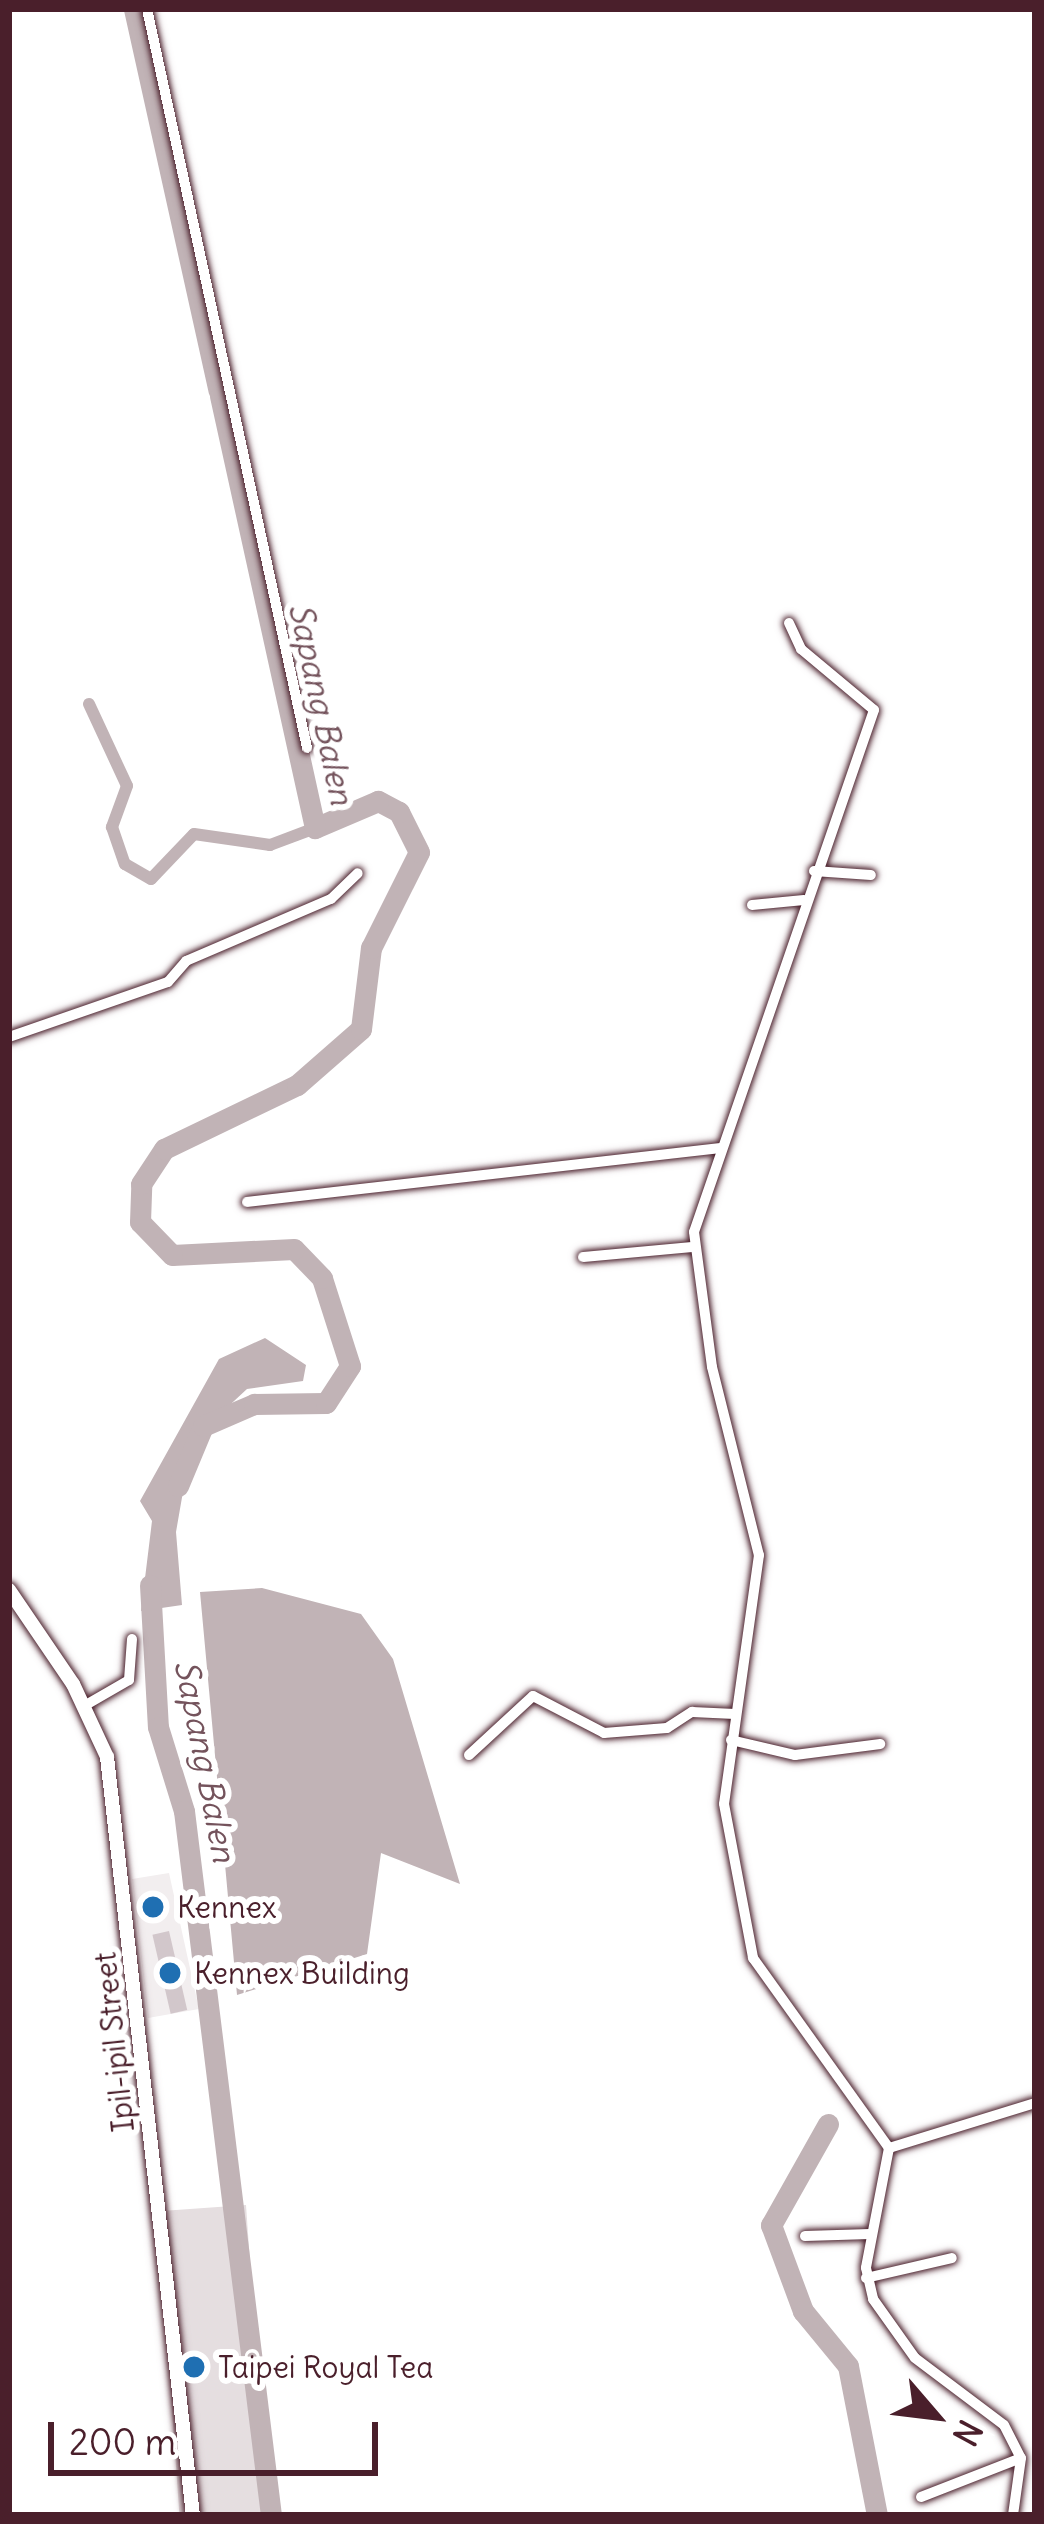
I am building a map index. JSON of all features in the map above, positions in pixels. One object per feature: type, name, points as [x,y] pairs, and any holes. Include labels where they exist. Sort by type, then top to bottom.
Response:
[{"type":"street","points":[[147,9],[308,748]]},
{"type":"street","points":[[789,622],[800,649],[874,710],[720,1148],[693,1247],[737,1487],[759,1555],[731,1739],[726,1830],[754,1958],[889,2148],[870,2234],[866,2278],[890,2332],[989,2408],[1021,2458],[1013,2515]]},
{"type":"street","points":[[814,871],[871,875]]},
{"type":"street","points":[[9,1037],[169,982],[186,961],[331,898],[358,873]]},
{"type":"street","points":[[752,905],[804,900]]},
{"type":"street","points":[[247,1202],[720,1148]]},
{"type":"street","points":[[583,1257],[693,1247]]},
{"type":"street","name":"Ipil-ipil Street","points":[[9,1590],[85,1706],[107,1757],[119,1828],[193,2515]]},
{"type":"street","points":[[85,1706],[129,1680],[132,1639]]},
{"type":"street","points":[[469,1755],[533,1696],[604,1733],[667,1728],[692,1712],[735,1714]]},
{"type":"street","points":[[731,1739],[796,1755],[880,1744]]},
{"type":"street","points":[[889,2148],[1035,2103]]},
{"type":"street","points":[[805,2236],[870,2234]]},
{"type":"street","points":[[866,2278],[952,2258]]},
{"type":"street","points":[[921,2497],[1021,2458]]},
{"type":"shaded area","points":[[265,1338],[306,1365],[303,1381],[247,1389],[192,1440],[176,1532],[182,1605],[141,1611],[152,1521],[140,1501],[219,1359]]},
{"type":"shaded area","points":[[262,1588],[361,1614],[393,1659],[460,1884],[381,1853],[367,1954],[237,1995],[200,1592]]},
{"type":"shaded area","points":[[169,1873],[199,2009],[148,2018],[132,1879]]},
{"type":"shaded area","points":[[246,2205],[268,2515],[179,2515],[158,2211]]},
{"type":"building","name":"Kennex Building","points":[[169,1931],[187,2010],[171,2014],[152,1935]]},
{"type":"waterway","name":"Sapang Balen","points":[[134,9],[219,391]]},
{"type":"waterway","name":"Sapang Balen","points":[[178,1486],[203,1426],[254,1404],[326,1403],[350,1366],[322,1278],[294,1249],[172,1255],[140,1222],[141,1184],[164,1149],[297,1085],[361,1029],[371,948],[419,852],[399,812],[378,801],[315,828],[220,396]]},
{"type":"waterway","points":[[89,704],[127,786],[112,827],[125,864],[151,879],[194,834],[270,845],[315,828]]},
{"type":"waterway","points":[[150,1585],[158,1727],[184,1811],[271,2515]]},
{"type":"waterway","points":[[828,2124],[771,2225],[803,2311],[848,2366],[877,2515]]},
{"type":"place","name":"Kennex","points":[[153,1907]]},
{"type":"place","name":"Kennex Building","points":[[170,1973]]},
{"type":"place","name":"Taipei Royal Tea","points":[[194,2367]]}]
